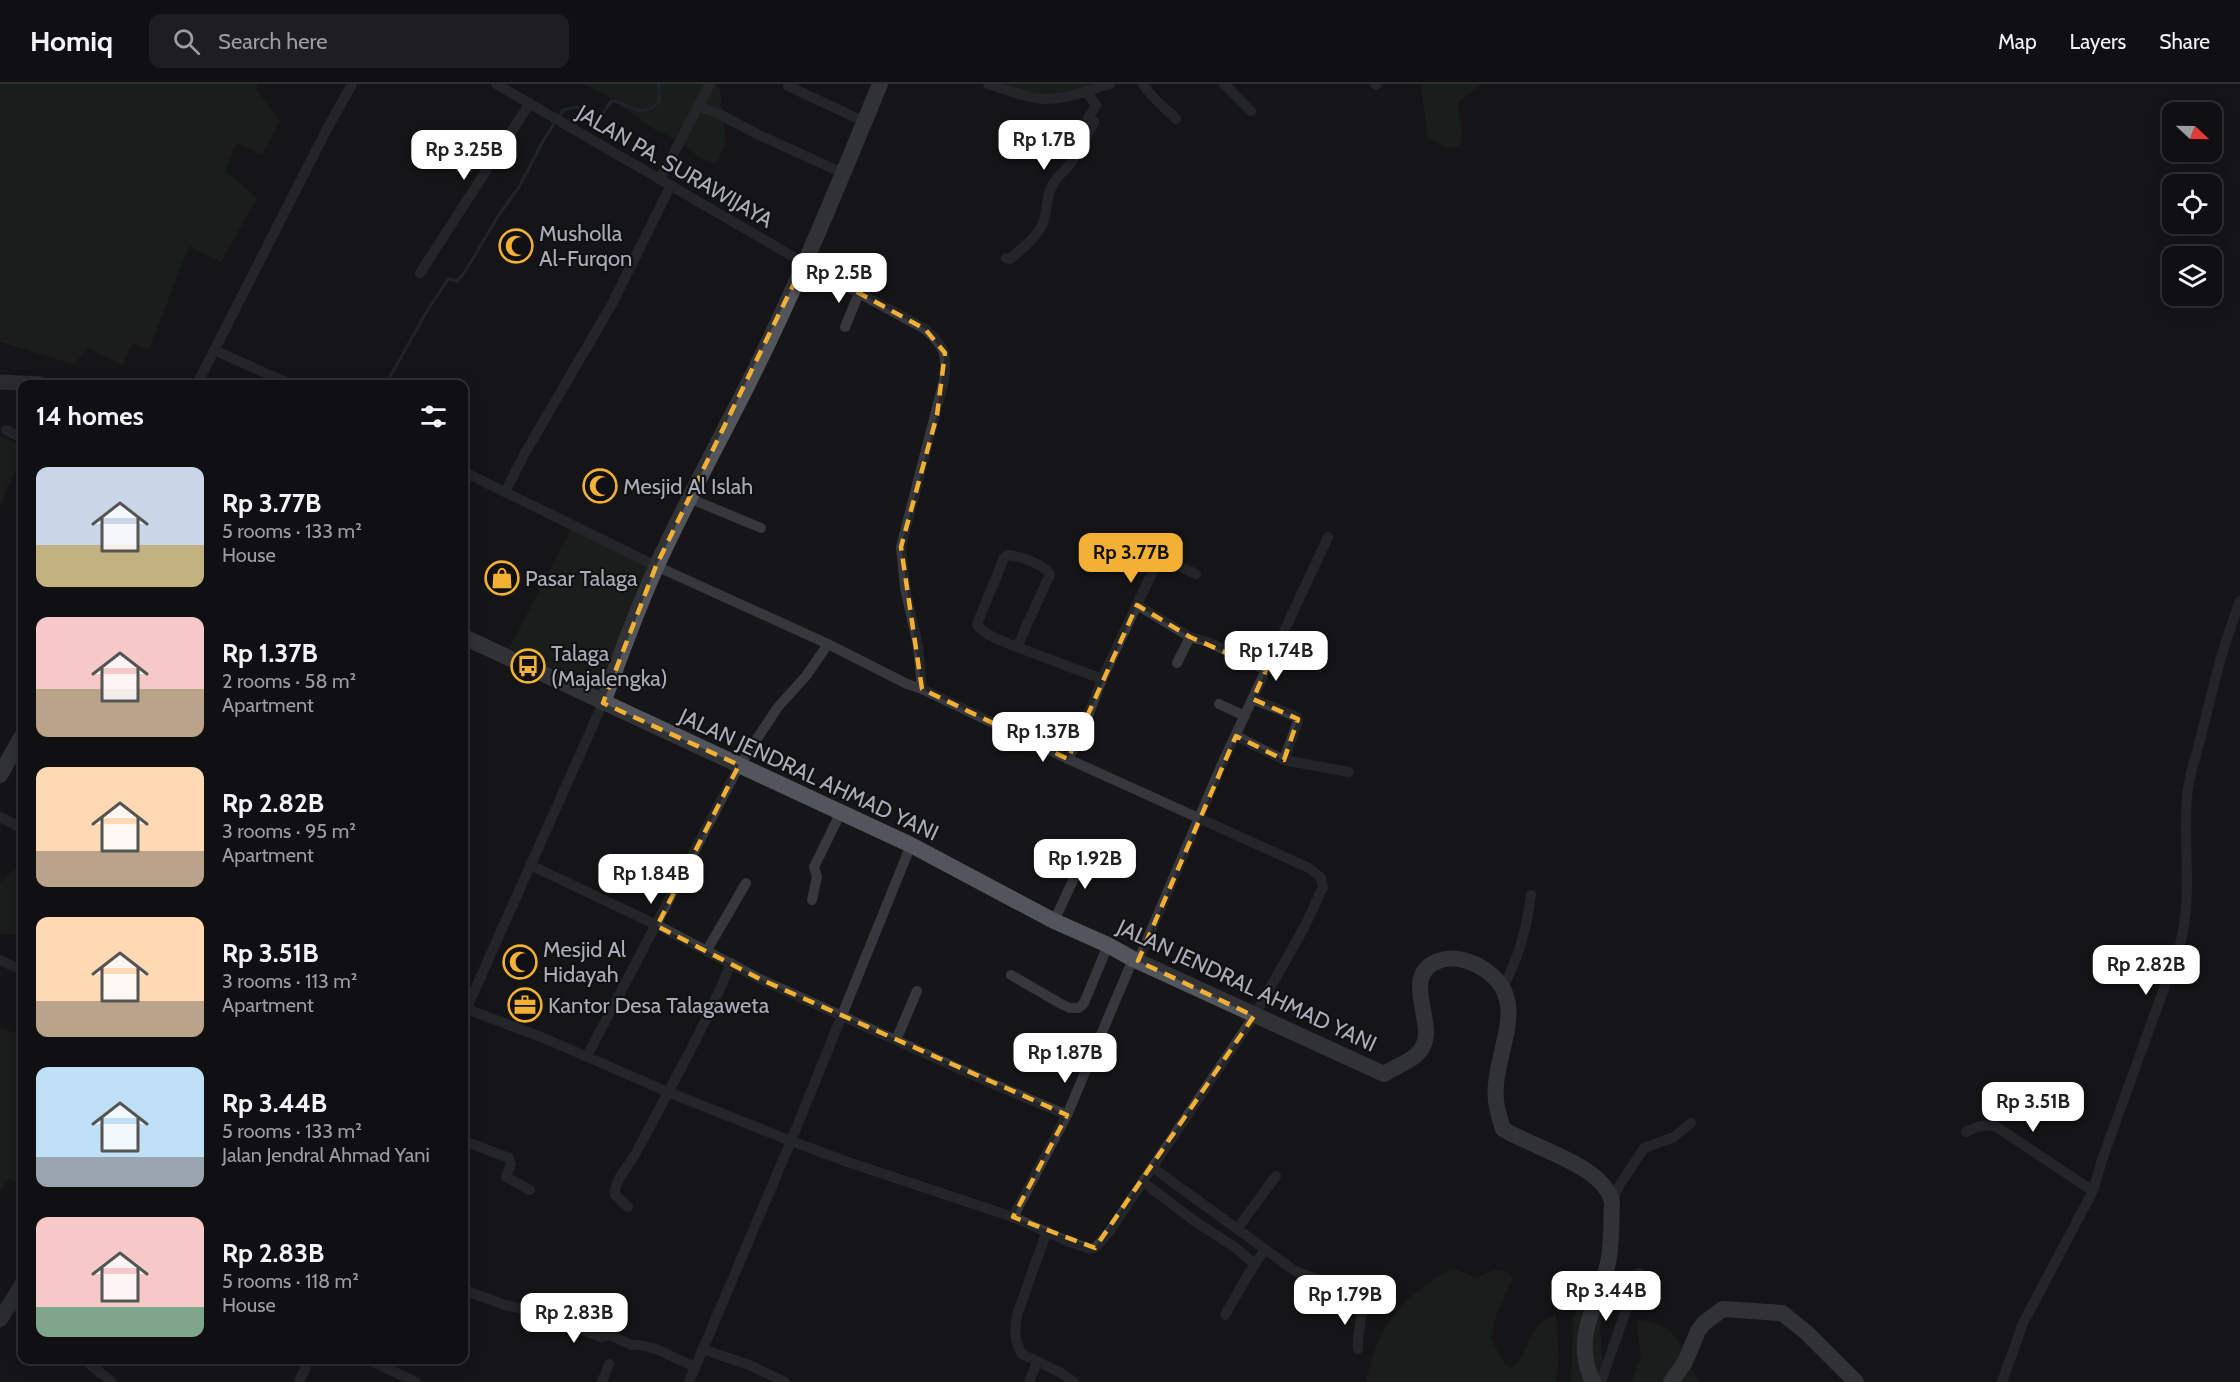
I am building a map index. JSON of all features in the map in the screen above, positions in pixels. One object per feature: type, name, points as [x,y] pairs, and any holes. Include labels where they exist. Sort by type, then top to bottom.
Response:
[{"type":"main road","points":[[603,703],[622,648],[656,566],[746,387],[804,263],[880,84]]},
{"type":"main road","name":"JALAN JENDRAL AHMAD YANI","points":[[468,639],[911,844],[1054,921],[1254,1016],[1384,1074],[1418,1054],[1425,1042],[1420,981],[1426,969],[1434,962],[1456,958],[1473,963],[1491,973],[1503,987]]},
{"type":"main road","points":[[0,775],[18,743]]},
{"type":"main road","points":[[1503,987],[1508,1005],[1508,1032],[1496,1080],[1496,1106],[1503,1129],[1533,1146],[1589,1171],[1600,1180],[1610,1194],[1612,1203],[1609,1260],[1586,1329],[1586,1362],[1593,1382]]},
{"type":"main road","points":[[1671,1382],[1685,1362],[1698,1331],[1704,1323],[1723,1309],[1782,1313],[1807,1333],[1856,1382]]},
{"type":"street","points":[[199,380],[352,84]]},
{"type":"street","name":"JALAN PA. SURAWIJAYA","points":[[496,84],[804,263],[860,291],[925,328],[938,341],[945,353],[946,365],[937,415],[901,546],[904,588],[918,646],[922,689]]},
{"type":"street","points":[[660,179],[710,84]]},
{"type":"street","points":[[988,84],[1024,96],[1045,99],[1110,84]]},
{"type":"street","points":[[1143,84],[1152,98],[1176,119]]},
{"type":"street","points":[[1224,84],[1251,111]]},
{"type":"street","points":[[788,86],[865,122]]},
{"type":"street","points":[[1006,258],[1010,259],[1039,230],[1046,218],[1050,189],[1060,172],[1071,162],[1093,127],[1094,122],[1088,118],[1096,105],[1086,91]]},
{"type":"street","points":[[420,273],[530,104]]},
{"type":"street","points":[[698,106],[843,173]]},
{"type":"street","points":[[505,492],[525,453],[612,304],[671,185]]},
{"type":"street","points":[[845,327],[860,291]]},
{"type":"street","points":[[214,350],[281,380]]},
{"type":"street","points":[[0,382],[18,383]]},
{"type":"street","points":[[6,430],[18,436]]},
{"type":"street","points":[[468,474],[656,566],[907,684],[1308,868],[1316,872],[1323,883],[1322,893],[1304,928],[1254,1016],[1109,1233],[1095,1248],[1088,1249],[1013,1217],[791,1141],[668,1092],[587,1056],[468,1011]]},
{"type":"street","points":[[689,498],[760,528]]},
{"type":"street","points":[[1013,1217],[1067,1115],[1236,735],[1328,537]]},
{"type":"street","points":[[1017,647],[1050,574],[1015,555],[1008,555],[1004,558],[978,625],[981,629],[1017,647],[1102,679]]},
{"type":"street","points":[[1068,759],[1083,732],[1102,679],[1156,562],[1160,558],[1196,574]]},
{"type":"street","points":[[2002,1382],[2023,1323],[2093,1191],[2184,931],[2186,805],[2192,766],[2223,648],[2240,601]]},
{"type":"street","points":[[1137,605],[1190,636],[1208,642],[1266,670]]},
{"type":"street","points":[[1177,663],[1190,636]]},
{"type":"street","points":[[587,1056],[739,766],[778,707],[806,676],[828,645]]},
{"type":"street","points":[[1253,699],[1295,715],[1298,719],[1284,760]]},
{"type":"street","points":[[468,1001],[603,703]]},
{"type":"street","points":[[1219,704],[1245,716]]},
{"type":"street","points":[[1236,735],[1284,760],[1312,767],[1349,772]]},
{"type":"street","points":[[812,900],[818,877],[814,867],[841,812]]},
{"type":"street","points":[[0,818],[18,826]]},
{"type":"street","points":[[689,1382],[791,1141],[911,844]]},
{"type":"street","points":[[1054,921],[1077,871],[1071,858]]},
{"type":"street","points":[[530,865],[707,950],[762,980],[1067,1115]]},
{"type":"street","points":[[707,950],[746,883]]},
{"type":"street","points":[[1503,987],[1514,967],[1524,935],[1531,895]]},
{"type":"street","points":[[1011,975],[1063,1005],[1079,1008],[1084,1003],[1108,945]]},
{"type":"street","points":[[0,960],[18,968]]},
{"type":"street","points":[[628,1207],[615,1195],[615,1189],[714,1006],[731,963]]},
{"type":"street","points":[[896,1040],[917,991]]},
{"type":"street","points":[[1612,1203],[1619,1186],[1644,1148],[1674,1137],[1691,1122]]},
{"type":"street","points":[[1966,1132],[1986,1125],[1998,1128],[2093,1191]]},
{"type":"street","points":[[468,1143],[508,1158],[511,1162],[506,1177],[530,1190]]},
{"type":"street","points":[[1152,1167],[1294,1272],[1356,1293],[1363,1302],[1363,1315],[1357,1337],[1358,1349]]},
{"type":"street","points":[[1237,1229],[1276,1176]]},
{"type":"street","points":[[1143,1182],[1193,1220],[1236,1248],[1254,1264]]},
{"type":"street","points":[[1047,1231],[1015,1322],[1016,1336],[1021,1352],[1057,1377],[1074,1382]]},
{"type":"street","points":[[1225,1315],[1254,1264],[1265,1250]]},
{"type":"street","points":[[1600,1382],[1639,1273]]},
{"type":"street","points":[[468,1291],[508,1306],[530,1310],[601,1338],[610,1335],[631,1346],[640,1345],[656,1349],[695,1367]]},
{"type":"street","points":[[0,1320],[17,1307]]},
{"type":"street","points":[[702,1349],[749,1365],[785,1382]]},
{"type":"street","points":[[1029,1382],[1037,1362]]},
{"type":"street","points":[[89,1364],[112,1382]]},
{"type":"street","points":[[299,1382],[307,1364]]},
{"type":"street","points":[[378,1364],[416,1382]]},
{"type":"street","points":[[602,1382],[609,1364]]},
{"type":"highlighted area","points":[[804,263],[925,329],[945,353],[937,415],[901,547],[922,689],[1068,759],[1137,605],[1190,637],[1266,670],[1253,699],[1298,719],[1284,760],[1236,736],[1138,961],[1254,1016],[1095,1248],[1013,1217],[1067,1115],[762,980],[657,926],[739,765],[603,703],[656,566]]},
{"type":"shaded area","points":[[0,84],[258,84],[256,89],[280,122],[262,154],[236,143],[225,171],[257,198],[221,262],[189,246],[149,349],[132,343],[123,365],[88,348],[74,364],[0,342]]},
{"type":"shaded area","points":[[585,84],[715,84],[720,89],[725,137],[725,144],[718,161],[712,163],[700,158],[684,144],[654,129],[607,96]]},
{"type":"shaded area","points":[[1008,84],[1113,84],[1037,99],[1007,90]]},
{"type":"shaded area","points":[[1421,84],[1481,84],[1459,103],[1462,139],[1455,147],[1441,145],[1427,134]]},
{"type":"shaded area","points":[[0,435],[18,444],[18,464],[0,505]]},
{"type":"shaded area","points":[[571,529],[663,570],[601,700],[509,649]]},
{"type":"shaded area","points":[[18,867],[18,935],[0,933],[0,883]]},
{"type":"shaded area","points":[[0,1028],[18,1034],[18,1184],[9,1179],[0,1191]]},
{"type":"shaded area","points":[[1453,1268],[1476,1278],[1498,1270],[1511,1275],[1512,1281],[1497,1312],[1491,1339],[1505,1365],[1511,1368],[1521,1357],[1534,1330],[1546,1319],[1556,1314],[1559,1358],[1556,1382],[1366,1382],[1379,1339],[1393,1317],[1412,1296]]},
{"type":"shaded area","points":[[1596,1283],[1603,1294],[1604,1302],[1600,1329],[1603,1365],[1600,1382],[1571,1382],[1573,1322],[1582,1284]]},
{"type":"shaded area","points":[[1645,1320],[1668,1329],[1677,1339],[1699,1382],[1632,1382],[1641,1354],[1638,1321]]},
{"type":"waterway","points":[[388,380],[428,309],[447,281],[449,279],[457,281],[465,272],[498,216],[519,187],[543,141],[563,110],[577,107],[598,121],[611,101],[640,111],[645,110],[659,102],[659,84]]},
{"type":"place","name":"Musholla Al-Furqon","points":[[516,246]]},
{"type":"place","name":"Mesjid Al Islah","points":[[600,486]]},
{"type":"place","name":"Pasar Talaga","points":[[502,578]]},
{"type":"place","name":"Talaga (Majalengka)","points":[[528,666]]},
{"type":"place","name":"Mesjid Al Hidayah","points":[[520,962]]},
{"type":"place","name":"Kantor Desa Talagaweta","points":[[525,1005]]}]
